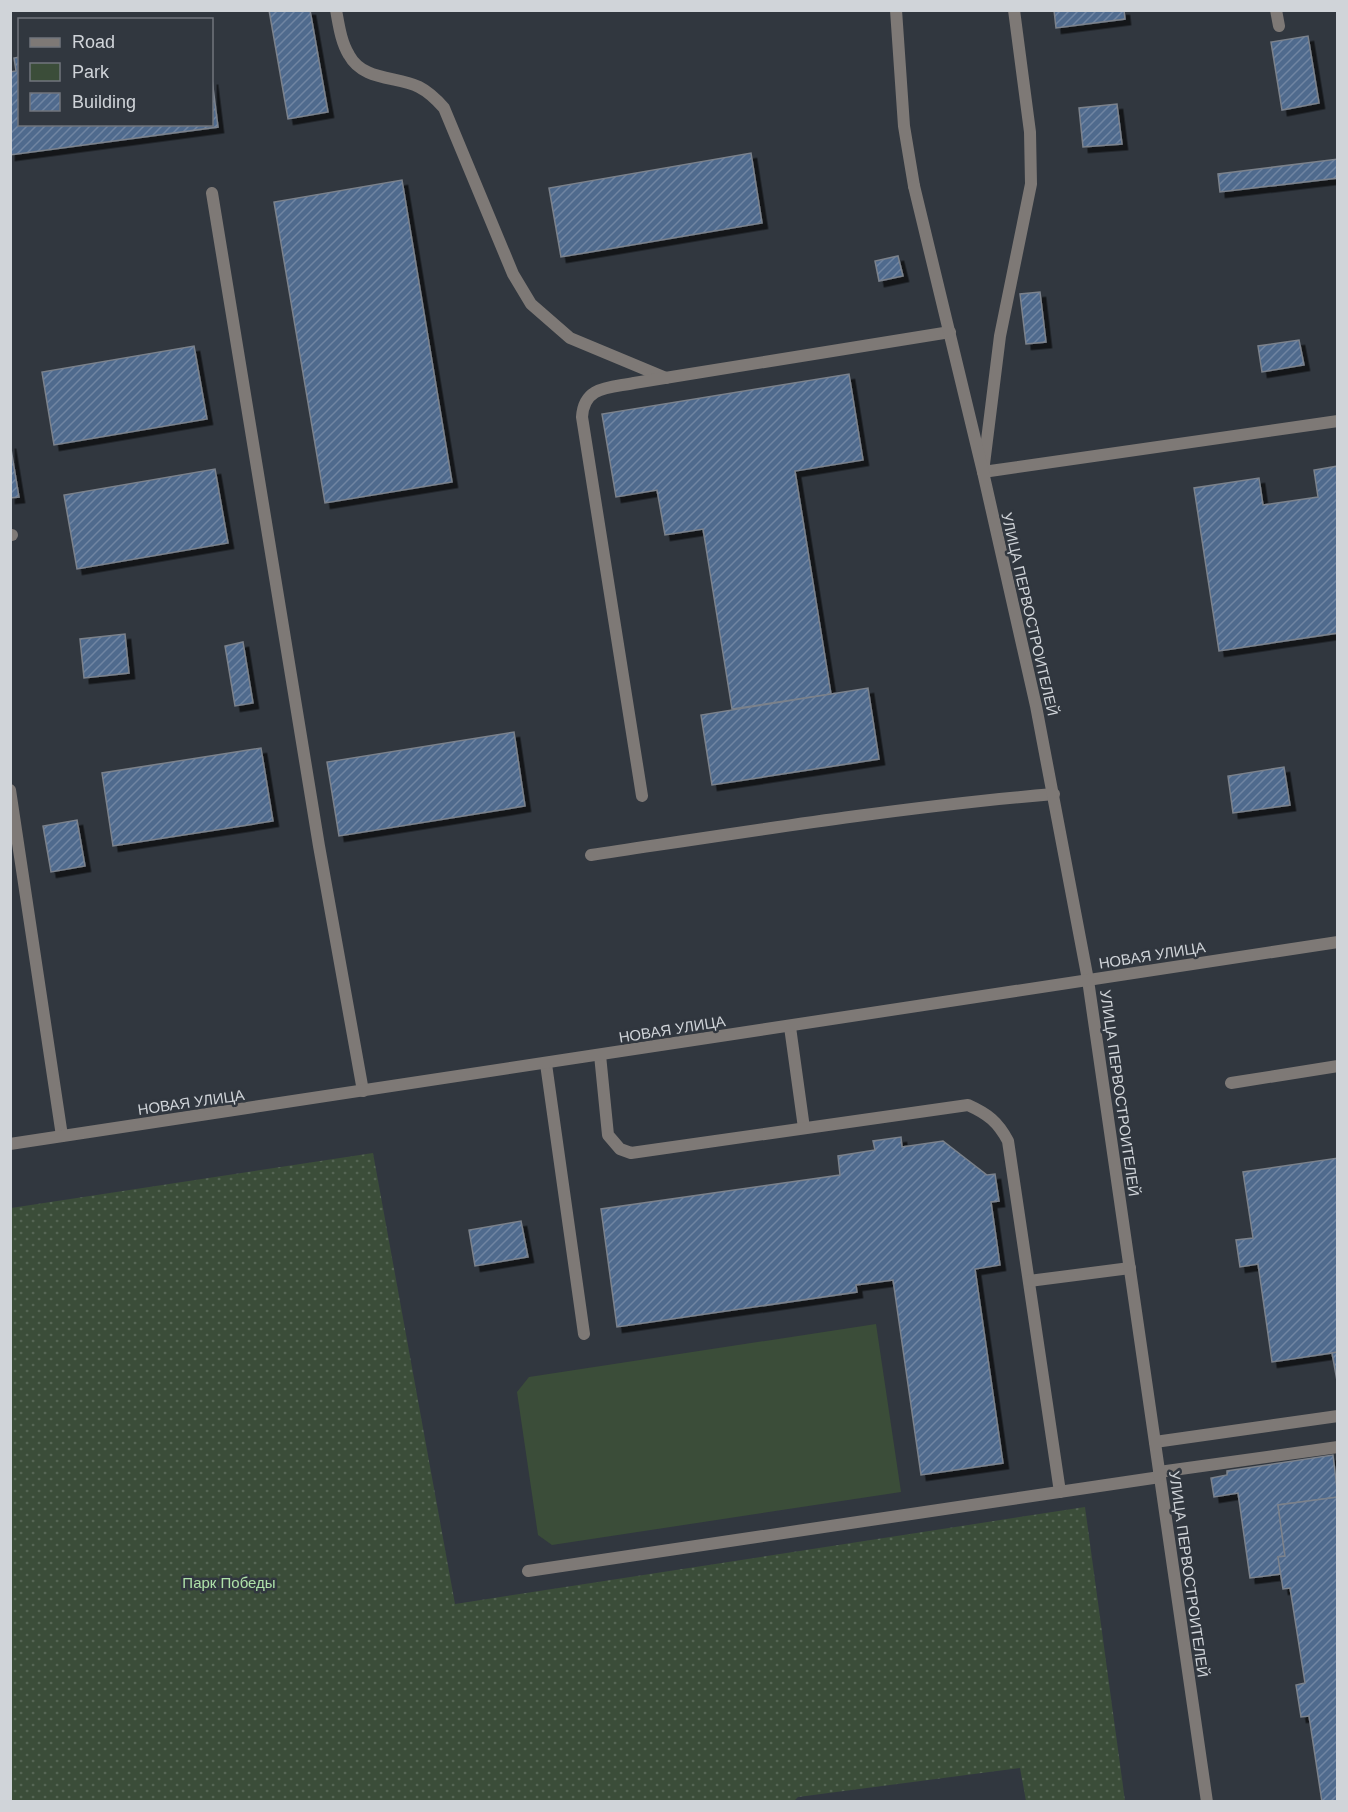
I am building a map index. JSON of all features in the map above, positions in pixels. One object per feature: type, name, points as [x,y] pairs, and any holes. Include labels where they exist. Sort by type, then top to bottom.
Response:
[{"type":"street","points":[[336,10],[342,41],[350,58],[367,73],[417,86],[433,96],[444,108],[513,274],[531,304],[570,338],[666,378]]},
{"type":"street","name":"УЛИЦА ПЕРВОСТРОИТЕЛЕЙ","points":[[896,10],[903,126],[914,186],[983,472],[1054,794],[1088,980],[1207,1802]]},
{"type":"street","points":[[1014,10],[1030,132],[1031,184],[1000,336],[983,472],[1338,421]]},
{"type":"street","points":[[1276,10],[1279,26]]},
{"type":"street","points":[[212,193],[319,846],[363,1091]]},
{"type":"street","points":[[642,796],[582,417],[586,399],[594,392],[666,378],[950,332]]},
{"type":"street","points":[[10,790],[62,1136]]},
{"type":"street","points":[[591,855],[988,799],[1054,794]]},
{"type":"street","name":"НОВАЯ УЛИЦА","points":[[10,1144],[1338,942]]},
{"type":"street","points":[[790,1027],[804,1128]]},
{"type":"street","points":[[600,1055],[608,1135],[620,1149],[631,1153],[968,1105],[987,1114],[999,1124],[1008,1141],[1060,1492]]},
{"type":"street","points":[[546,1064],[584,1334]]},
{"type":"street","points":[[1231,1083],[1338,1066]]},
{"type":"street","points":[[1029,1281],[1130,1268]]},
{"type":"street","points":[[1155,1442],[1338,1416]]},
{"type":"street","points":[[528,1571],[1060,1492],[1338,1447]]},
{"type":"green space","name":"Парк Победы","points":[[373,1153],[455,1604],[1085,1507],[1125,1801],[1026,1801],[1020,1768],[798,1797],[793,1802],[11,1801],[11,1208]]},
{"type":"green space","points":[[876,1324],[901,1492],[552,1545],[538,1535],[517,1392],[529,1377]]},
{"type":"building","points":[[269,10],[310,10],[328,112],[288,119]]},
{"type":"building","points":[[1054,10],[1124,10],[1125,19],[1056,28]]},
{"type":"building","points":[[1308,36],[1319,103],[1282,110],[1271,42]]},
{"type":"building","points":[[18,57],[18,126],[213,126],[213,87],[218,127],[10,155],[10,72],[16,71],[14,58]]},
{"type":"building","points":[[1117,104],[1122,144],[1083,147],[1079,108]]},
{"type":"building","points":[[751,153],[762,223],[561,257],[549,188]]},
{"type":"building","points":[[1338,159],[1338,178],[1220,192],[1218,174]]},
{"type":"building","points":[[402,180],[452,482],[325,503],[274,202]]},
{"type":"building","points":[[898,256],[903,276],[879,281],[875,261]]},
{"type":"building","points":[[1040,292],[1046,342],[1026,344],[1020,294]]},
{"type":"building","points":[[1299,340],[1304,365],[1262,372],[1258,346]]},
{"type":"building","points":[[194,346],[207,419],[54,445],[42,372]]},
{"type":"building","points":[[849,374],[863,460],[795,471],[831,694],[732,709],[703,529],[665,535],[657,490],[616,497],[602,414]]},
{"type":"building","points":[[10,443],[19,497],[10,498]]},
{"type":"building","points":[[1338,466],[1338,633],[1219,651],[1194,488],[1259,478],[1263,505],[1318,497],[1314,470]]},
{"type":"building","points":[[215,469],[228,543],[77,569],[64,495]]},
{"type":"building","points":[[125,634],[129,673],[84,678],[80,639]]},
{"type":"building","points":[[243,642],[253,703],[235,706],[225,646]]},
{"type":"building","points":[[868,688],[879,759],[712,785],[701,715]]},
{"type":"building","points":[[514,732],[525,806],[339,836],[327,762]]},
{"type":"building","points":[[261,748],[273,821],[113,846],[102,773]]},
{"type":"building","points":[[1284,767],[1290,805],[1233,813],[1228,776]]},
{"type":"building","points":[[77,820],[85,866],[51,872],[43,826]]},
{"type":"building","points":[[901,1137],[902,1147],[943,1141],[987,1175],[995,1174],[999,1201],[991,1202],[1000,1265],[975,1269],[1003,1463],[921,1475],[893,1280],[856,1285],[857,1292],[617,1327],[601,1209],[840,1175],[838,1156],[875,1150],[873,1141]]},
{"type":"building","points":[[1338,1158],[1338,1352],[1272,1362],[1258,1264],[1240,1267],[1236,1240],[1253,1238],[1243,1172]]},
{"type":"building","points":[[521,1221],[528,1257],[475,1266],[469,1230]]},
{"type":"building","points":[[1338,1352],[1338,1386],[1332,1353]]},
{"type":"building","points":[[1333,1455],[1338,1497],[1278,1505],[1285,1556],[1278,1557],[1281,1574],[1250,1578],[1238,1493],[1214,1497],[1211,1478],[1227,1475],[1227,1471]]},
{"type":"building","points":[[1338,1497],[1338,1802],[1322,1802],[1309,1716],[1301,1717],[1296,1685],[1305,1683],[1290,1588],[1283,1589],[1278,1557],[1285,1556],[1278,1505]]}]
